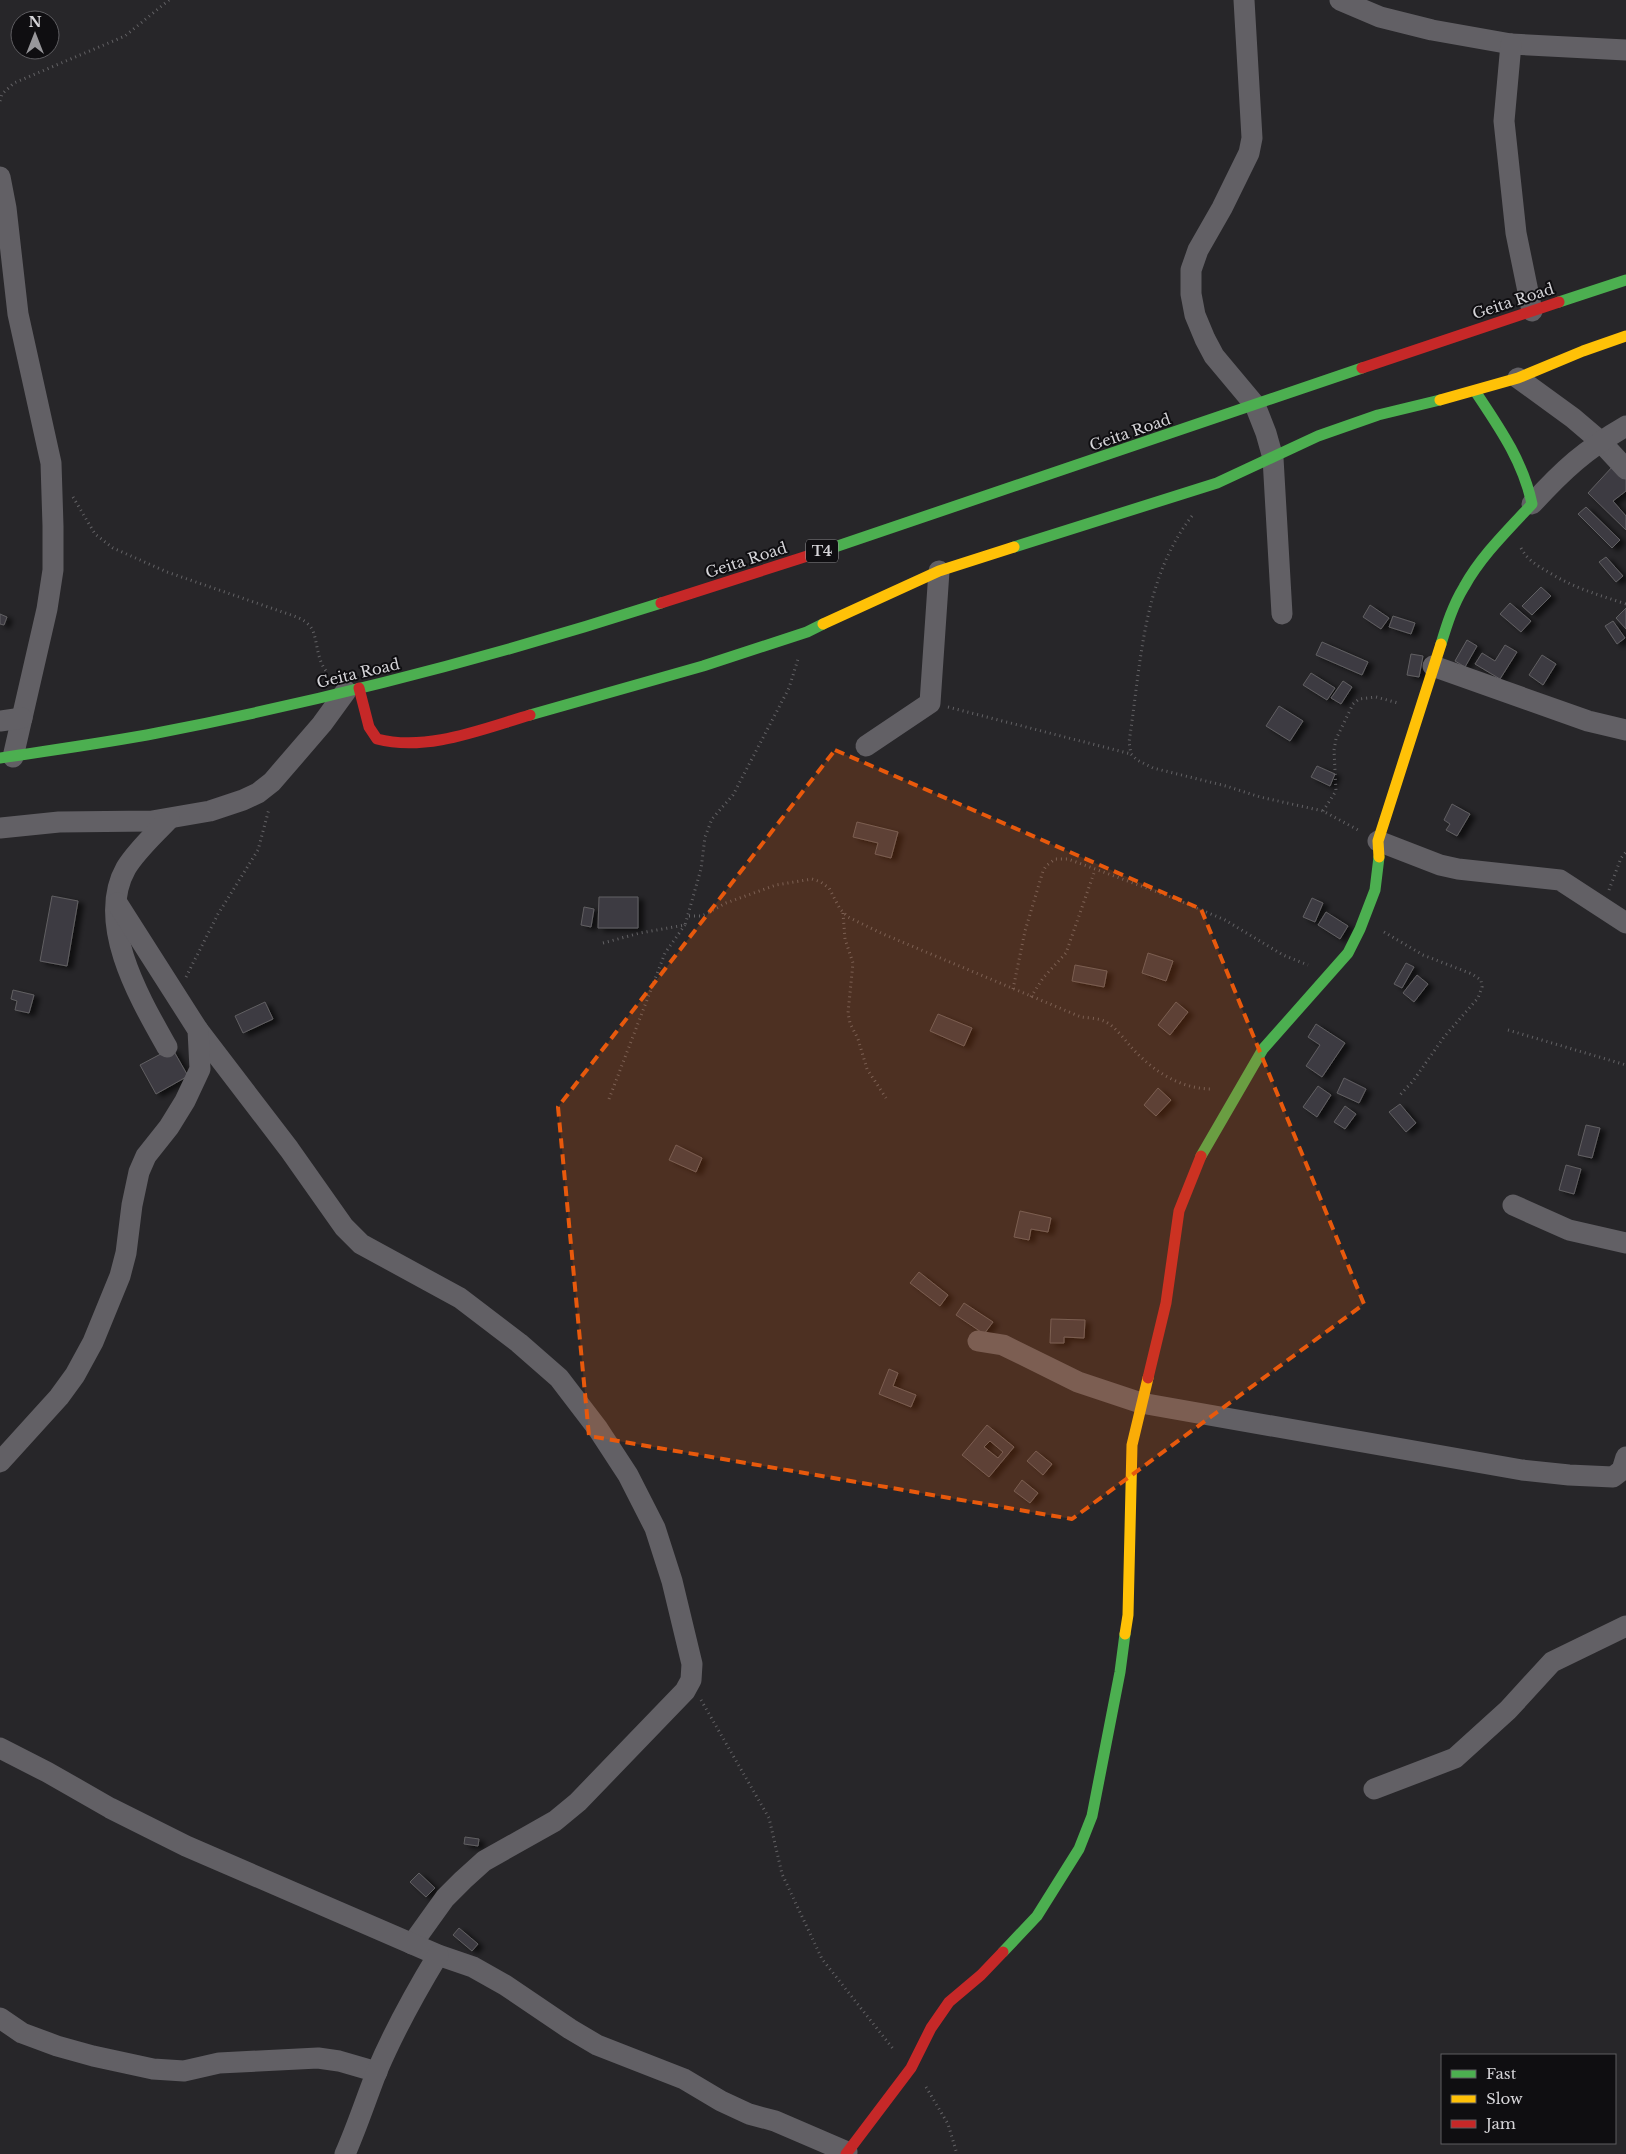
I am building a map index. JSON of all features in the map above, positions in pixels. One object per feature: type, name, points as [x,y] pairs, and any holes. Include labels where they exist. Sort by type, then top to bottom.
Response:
[{"type":"main road","name":"Geita Road","points":[[6,757],[156,733],[353,690],[523,646],[911,522],[1626,280]]},
{"type":"main road","points":[[353,690],[369,727],[377,739],[389,742],[419,743],[467,733],[703,666],[807,632],[939,571],[1217,483],[1318,436],[1378,415],[1476,391],[1518,378],[1583,351],[1626,336]]},
{"type":"main road","points":[[847,2153],[911,2068],[931,2028],[949,2002],[980,1976],[1037,1916],[1079,1849],[1092,1816],[1120,1672],[1128,1615],[1132,1445],[1166,1303],[1179,1211],[1201,1155],[1263,1049],[1348,953],[1363,922],[1375,890],[1379,866],[1378,841],[1407,745],[1452,610],[1464,586],[1485,556],[1532,504],[1524,468],[1476,391]]},
{"type":"street","points":[[1244,0],[1252,138],[1249,153],[1222,208],[1198,250],[1191,270],[1191,294],[1195,315],[1214,356],[1255,405],[1266,433],[1273,458],[1282,614]]},
{"type":"street","points":[[1340,0],[1380,17],[1432,30],[1511,44],[1626,50]]},
{"type":"street","points":[[1511,44],[1504,121],[1516,233],[1532,311]]},
{"type":"street","points":[[0,177],[6,208],[18,314],[51,463],[53,570],[47,609],[6,720],[6,757]]},
{"type":"street","points":[[1518,378],[1554,403],[1600,441],[1626,469]]},
{"type":"street","points":[[1532,504],[1566,468],[1600,441],[1626,426]]},
{"type":"street","points":[[866,746],[930,703],[939,571]]},
{"type":"street","points":[[1433,666],[1588,722],[1626,730]]},
{"type":"street","points":[[0,828],[59,822],[169,819],[243,800],[258,793],[272,782],[353,690]]},
{"type":"street","points":[[167,1047],[144,1007],[123,956],[116,926],[119,883],[126,868],[169,819]]},
{"type":"street","points":[[1378,841],[1440,865],[1489,873],[1560,880],[1626,923]]},
{"type":"street","points":[[117,903],[198,1030],[289,1149],[344,1227],[361,1244],[460,1298],[519,1343],[559,1378],[598,1429],[628,1475],[656,1528],[672,1581],[692,1664],[691,1680],[685,1691],[578,1802],[555,1821],[484,1861],[463,1880],[445,1898],[412,1944]]},
{"type":"street","points":[[0,1462],[59,1397],[75,1375],[92,1342],[120,1276],[126,1253],[132,1205],[139,1172],[146,1156],[169,1127],[197,1078],[200,1058],[198,1030]]},
{"type":"street","points":[[1512,1205],[1569,1230],[1626,1243]]},
{"type":"street","points":[[978,1341],[1003,1345],[1078,1382],[1141,1403],[1522,1470],[1613,1477],[1622,1470],[1626,1457]]},
{"type":"street","points":[[1374,1789],[1455,1758],[1508,1710],[1552,1662],[1626,1626]]},
{"type":"street","points":[[0,1748],[110,1808],[186,1846],[438,1955],[473,1967],[505,1985],[597,2045],[684,2079],[720,2101],[749,2114],[775,2121],[847,2153]]},
{"type":"street","points":[[346,2154],[377,2072],[404,2012],[438,1955]]},
{"type":"street","points":[[0,2018],[22,2034],[57,2046],[154,2069],[184,2071],[219,2063],[318,2058],[339,2061],[377,2072]]},
{"type":"path","points":[[0,101],[2,94],[14,83],[125,36],[169,0]]},
{"type":"path","points":[[69,492],[95,534],[112,548],[167,572],[307,622],[314,632],[318,657],[324,670],[353,690]]},
{"type":"path","points":[[1131,754],[1129,742],[1145,628],[1156,588],[1171,548],[1178,534],[1195,512]]},
{"type":"path","points":[[1516,523],[1517,540],[1525,555],[1538,568],[1577,588],[1626,604]]},
{"type":"path","points":[[609,1099],[665,953],[685,925],[689,916],[701,869],[705,837],[712,818],[733,794],[788,688],[807,632]]},
{"type":"path","points":[[1323,811],[1336,791],[1334,750],[1336,739],[1353,704],[1359,699],[1381,698],[1420,710]]},
{"type":"path","points":[[930,703],[1131,754],[1137,760],[1153,768],[1226,786],[1260,797],[1323,811],[1378,841]]},
{"type":"path","points":[[175,994],[202,950],[218,914],[258,850],[266,824],[272,782]]},
{"type":"path","points":[[1602,908],[1621,858],[1626,852]]},
{"type":"path","points":[[1013,989],[1025,931],[1046,866],[1055,859],[1068,859],[1171,897],[1225,920],[1269,948],[1299,960],[1328,976]]},
{"type":"path","points":[[1031,997],[1043,978],[1066,954],[1095,870]]},
{"type":"path","points":[[689,916],[702,916],[726,903],[776,885],[812,880],[821,882],[829,888],[834,900],[843,912],[883,934],[1081,1017],[1104,1021],[1121,1035],[1152,1068],[1176,1082],[1206,1089],[1238,1089]]},
{"type":"path","points":[[843,912],[845,939],[853,963],[848,1013],[850,1023],[858,1039],[867,1069],[886,1098]]},
{"type":"path","points":[[1363,922],[1399,940],[1423,955],[1472,974],[1481,980],[1482,987],[1478,998],[1444,1037],[1413,1081],[1399,1096]]},
{"type":"path","points":[[603,943],[640,933],[685,925]]},
{"type":"path","points":[[1508,1030],[1626,1065]]},
{"type":"path","points":[[685,1691],[700,1699],[768,1818],[782,1874],[822,1959],[878,2031],[929,2090],[948,2124],[957,2154]]},
{"type":"highlighted area","points":[[835,750],[1201,909],[1364,1304],[1072,1519],[589,1436],[558,1107]]},
{"type":"building","points":[[1613,466],[1626,478],[1626,491],[1613,501],[1626,516],[1626,530],[1588,493]]},
{"type":"building","points":[[1586,507],[1620,540],[1612,548],[1578,514]]},
{"type":"building","points":[[1606,557],[1623,576],[1616,582],[1599,562]]},
{"type":"building","points":[[1541,587],[1551,596],[1532,615],[1522,606]]},
{"type":"building","points":[[1510,603],[1531,621],[1521,632],[1500,614]]},
{"type":"building","points":[[1370,605],[1389,618],[1381,629],[1363,617]]},
{"type":"building","points":[[1626,608],[1626,629],[1616,618]]},
{"type":"building","points":[[0,614],[7,617],[4,625],[0,624]]},
{"type":"building","points":[[1393,616],[1415,623],[1411,634],[1389,627]]},
{"type":"building","points":[[1613,621],[1625,638],[1617,644],[1605,626]]},
{"type":"building","points":[[1467,640],[1477,646],[1465,667],[1455,661]]},
{"type":"building","points":[[1322,642],[1368,662],[1362,675],[1316,655]]},
{"type":"building","points":[[1505,645],[1517,652],[1500,679],[1475,664],[1482,653],[1495,661]]},
{"type":"building","points":[[1411,654],[1423,656],[1419,677],[1407,675]]},
{"type":"building","points":[[1542,655],[1556,664],[1543,685],[1529,675]]},
{"type":"building","points":[[1311,673],[1335,688],[1327,700],[1303,685]]},
{"type":"building","points":[[1343,681],[1352,687],[1341,704],[1331,698]]},
{"type":"building","points":[[1279,706],[1303,721],[1290,741],[1266,726]]},
{"type":"building","points":[[1317,766],[1335,774],[1330,786],[1311,777]]},
{"type":"building","points":[[1452,804],[1470,814],[1457,836],[1446,830],[1450,824],[1444,820]]},
{"type":"building","points":[[857,822],[898,832],[891,858],[875,854],[878,843],[853,837]]},
{"type":"building","points":[[52,896],[78,901],[67,966],[40,961]]},
{"type":"building","points":[[599,897],[638,897],[638,928],[598,928]]},
{"type":"building","points":[[1312,898],[1323,903],[1315,922],[1303,917]]},
{"type":"building","points":[[584,907],[594,909],[591,927],[581,925]]},
{"type":"building","points":[[1326,912],[1348,926],[1340,939],[1318,925]]},
{"type":"building","points":[[1148,953],[1173,961],[1166,981],[1142,973]]},
{"type":"building","points":[[1406,963],[1414,967],[1402,988],[1394,984]]},
{"type":"building","points":[[1075,965],[1107,971],[1104,987],[1072,981]]},
{"type":"building","points":[[1417,975],[1428,984],[1414,1002],[1403,993]]},
{"type":"building","points":[[13,990],[34,995],[29,1013],[15,1010],[17,1001],[11,999]]},
{"type":"building","points":[[265,1002],[273,1019],[243,1033],[235,1016]]},
{"type":"building","points":[[1176,1002],[1188,1012],[1170,1035],[1158,1025]]},
{"type":"building","points":[[938,1014],[972,1028],[964,1046],[930,1031]]},
{"type":"building","points":[[1316,1024],[1345,1043],[1322,1077],[1306,1066],[1320,1045],[1308,1037]]},
{"type":"building","points":[[172,1048],[188,1076],[156,1094],[140,1065]]},
{"type":"building","points":[[1344,1078],[1366,1089],[1359,1103],[1337,1093]]},
{"type":"building","points":[[1318,1086],[1331,1095],[1317,1117],[1303,1107]]},
{"type":"building","points":[[1158,1088],[1171,1100],[1156,1116],[1144,1105]]},
{"type":"building","points":[[1400,1104],[1416,1123],[1406,1132],[1389,1112]]},
{"type":"building","points":[[1345,1106],[1356,1114],[1345,1129],[1334,1122]]},
{"type":"building","points":[[1586,1125],[1600,1128],[1592,1158],[1578,1155]]},
{"type":"building","points":[[676,1145],[702,1158],[696,1172],[669,1160]]},
{"type":"building","points":[[1566,1165],[1581,1169],[1574,1194],[1559,1190]]},
{"type":"building","points":[[1020,1211],[1051,1218],[1048,1232],[1031,1229],[1029,1240],[1014,1237]]},
{"type":"building","points":[[919,1272],[948,1295],[940,1306],[910,1283]]},
{"type":"building","points":[[964,1303],[993,1322],[984,1334],[956,1315]]},
{"type":"building","points":[[1051,1319],[1085,1320],[1084,1338],[1064,1337],[1064,1343],[1050,1343]]},
{"type":"building","points":[[889,1369],[898,1373],[893,1386],[916,1395],[911,1407],[879,1394]]},
{"type":"building","points":[[987,1425],[1014,1447],[989,1477],[962,1455]],"holes":[[[990,1441],[1003,1452],[998,1458],[984,1447]]]},
{"type":"building","points":[[1036,1451],[1052,1464],[1043,1475],[1027,1461]]},
{"type":"building","points":[[1022,1480],[1038,1493],[1030,1503],[1014,1491]]},
{"type":"building","points":[[465,1837],[479,1839],[478,1846],[464,1844]]},
{"type":"building","points":[[419,1873],[435,1888],[426,1897],[410,1882]]},
{"type":"building","points":[[459,1928],[478,1944],[472,1951],[453,1935]]},
{"type":"traffic: fast","points":[[1559,302],[1626,280]]},
{"type":"traffic: fast","points":[[823,551],[1362,368]]},
{"type":"traffic: fast","points":[[1441,644],[1453,608],[1478,565],[1532,504],[1523,473],[1509,445],[1475,391]]},
{"type":"traffic: fast","points":[[1014,547],[1217,483],[1318,436],[1378,415],[1440,400]]},
{"type":"traffic: fast","points":[[0,758],[137,737],[348,691],[474,659],[661,603]]},
{"type":"traffic: fast","points":[[530,715],[703,666],[807,632],[823,624]]},
{"type":"traffic: fast","points":[[1201,1156],[1263,1049],[1348,953],[1360,929],[1375,890],[1379,857]]},
{"type":"traffic: fast","points":[[1003,1952],[1037,1916],[1079,1849],[1092,1816],[1120,1672],[1125,1634]]},
{"type":"traffic: slow","points":[[1440,400],[1518,378],[1583,351],[1626,336]]},
{"type":"traffic: slow","points":[[823,624],[939,571],[1014,547]]},
{"type":"traffic: slow","points":[[1379,857],[1378,841],[1441,644]]},
{"type":"traffic: slow","points":[[1125,1634],[1128,1615],[1132,1445],[1148,1378]]},
{"type":"traffic: jam","points":[[1362,368],[1559,302]]},
{"type":"traffic: jam","points":[[661,603],[823,551]]},
{"type":"traffic: jam","points":[[359,688],[369,727],[377,739],[415,743],[435,741],[474,732],[530,715]]},
{"type":"traffic: jam","points":[[1148,1378],[1166,1303],[1179,1211],[1201,1156]]},
{"type":"traffic: jam","points":[[846,2154],[911,2068],[931,2028],[949,2002],[981,1975],[1003,1952]]}]
